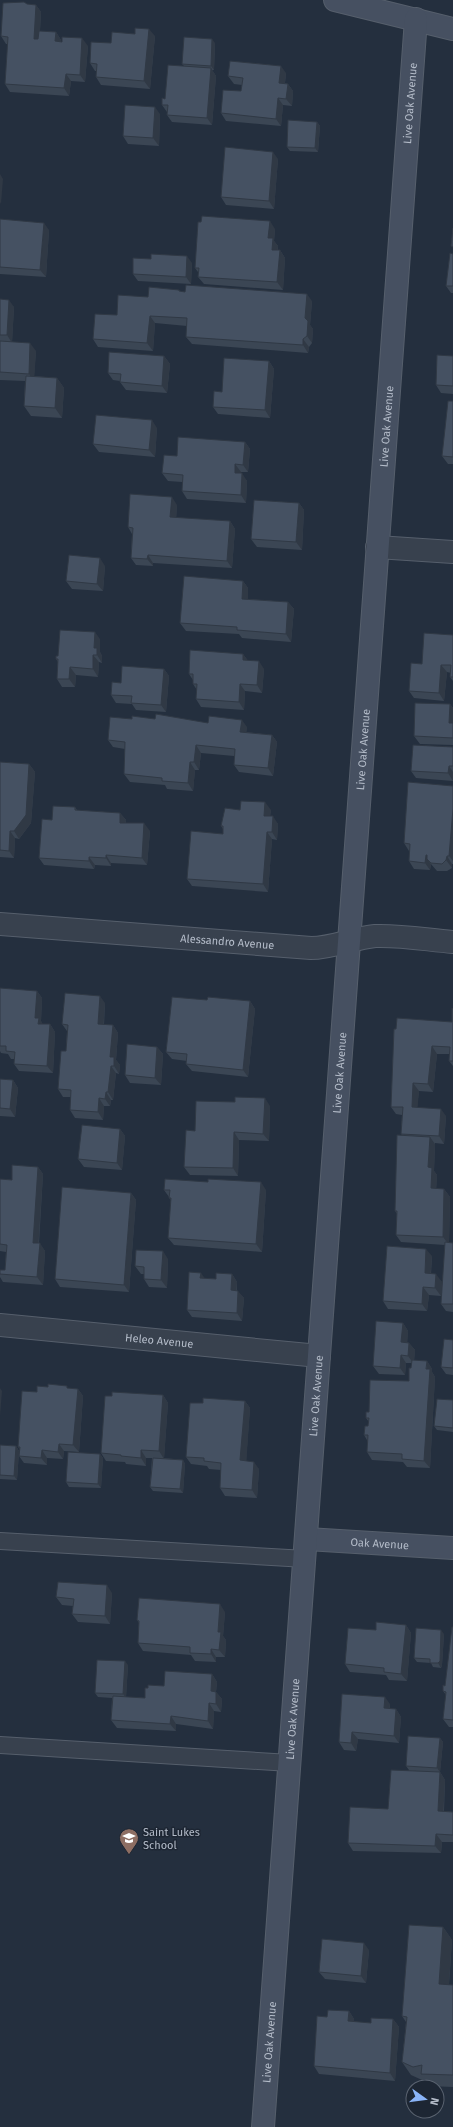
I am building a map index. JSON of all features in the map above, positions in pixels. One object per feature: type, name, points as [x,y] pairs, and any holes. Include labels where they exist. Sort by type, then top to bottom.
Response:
[{"type":"street","points":[[335,0],[453,29]]},
{"type":"street","name":"Live Oak Avenue","points":[[263,2127],[416,19]]},
{"type":"street","points":[[377,547],[453,552]]},
{"type":"street","name":"Alessandro Avenue","points":[[0,924],[311,948],[319,948],[350,940],[375,936],[453,942]]},
{"type":"street","name":"Heleo Avenue","points":[[0,1325],[319,1356]]},
{"type":"street","name":"Oak Avenue","points":[[306,1549],[453,1548]]},
{"type":"lane","points":[[0,1541],[306,1549]]},
{"type":"lane","points":[[0,1746],[290,1763]]},
{"type":"building","points":[[24,2],[27,4],[36,5],[34,39],[38,39],[39,31],[56,32],[55,41],[62,42],[62,37],[82,38],[80,75],[66,74],[64,88],[5,84],[8,37],[1,36],[3,3]]},
{"type":"building","points":[[135,28],[149,29],[144,81],[96,77],[97,64],[90,63],[91,42],[111,43],[112,32],[135,34]]},
{"type":"building","points":[[184,37],[212,39],[211,66],[182,64]]},
{"type":"building","points":[[230,61],[281,66],[279,83],[288,84],[286,99],[278,98],[276,119],[221,113],[223,90],[241,91],[243,78],[228,76]]},
{"type":"building","points":[[168,65],[211,68],[207,118],[167,115],[168,105],[162,105],[162,98],[165,99]]},
{"type":"building","points":[[125,105],[155,107],[153,138],[123,136]]},
{"type":"building","points":[[288,120],[317,122],[315,148],[287,147]]},
{"type":"building","points":[[225,147],[273,152],[269,201],[221,197]]},
{"type":"building","points":[[202,216],[270,221],[268,238],[273,238],[272,250],[280,250],[277,282],[198,277],[199,268],[195,268],[198,222],[201,222]]},
{"type":"building","points":[[0,219],[44,223],[40,270],[0,267]]},
{"type":"building","points":[[453,228],[453,247],[451,246]]},
{"type":"building","points":[[450,253],[453,254],[453,286],[446,286]]},
{"type":"building","points":[[151,254],[187,256],[186,277],[133,274],[133,258],[151,259]]},
{"type":"building","points":[[186,285],[307,294],[305,318],[308,321],[307,336],[303,339],[303,345],[186,337],[187,318],[150,316],[147,343],[93,339],[95,314],[117,315],[118,295],[148,297],[149,287],[185,292]]},
{"type":"building","points":[[0,299],[9,300],[7,335],[0,335]]},
{"type":"building","points":[[0,341],[30,343],[29,374],[0,372]]},
{"type":"building","points":[[109,352],[164,356],[162,386],[120,382],[121,374],[108,373]]},
{"type":"building","points":[[437,355],[453,356],[453,386],[436,385]]},
{"type":"building","points":[[224,358],[269,361],[265,410],[213,407],[214,391],[222,392]]},
{"type":"building","points":[[26,376],[57,378],[55,408],[24,406]]},
{"type":"building","points":[[448,401],[453,401],[453,457],[442,456]]},
{"type":"building","points":[[96,415],[152,420],[149,450],[93,444]]},
{"type":"building","points":[[178,437],[245,442],[243,465],[235,464],[235,473],[242,473],[241,495],[182,491],[183,475],[162,473],[164,455],[177,456]]},
{"type":"building","points":[[130,494],[172,497],[170,517],[230,521],[227,561],[148,555],[147,559],[131,558],[133,528],[128,527]]},
{"type":"building","points":[[254,500],[299,503],[296,542],[251,539]]},
{"type":"building","points":[[69,555],[100,558],[97,584],[66,581]]},
{"type":"building","points":[[184,576],[243,581],[242,599],[288,602],[286,634],[237,630],[237,627],[180,623]]},
{"type":"building","points":[[60,630],[95,632],[94,648],[97,648],[97,655],[93,655],[93,669],[70,667],[69,679],[57,679],[58,659],[56,659],[56,656],[58,656]]},
{"type":"building","points":[[424,633],[453,635],[453,677],[450,677],[451,665],[441,665],[439,693],[409,691],[411,663],[422,664]]},
{"type":"building","points":[[190,650],[243,654],[243,660],[259,661],[257,685],[240,684],[239,702],[196,699],[197,684],[193,684],[193,674],[189,674]]},
{"type":"building","points":[[122,666],[164,669],[161,705],[131,703],[132,696],[111,695],[112,682],[121,683]]},
{"type":"building","points":[[415,703],[450,704],[449,723],[453,723],[453,738],[414,736]]},
{"type":"building","points":[[156,714],[208,723],[209,716],[242,720],[240,732],[272,735],[268,768],[234,765],[235,749],[196,745],[194,762],[190,762],[188,783],[162,781],[162,778],[124,774],[125,742],[108,740],[110,717],[132,719],[132,716],[155,719]]},
{"type":"building","points":[[413,745],[453,747],[453,766],[449,766],[448,773],[411,771]]},
{"type":"building","points":[[0,762],[29,764],[26,815],[14,831],[10,831],[9,851],[0,850]]},
{"type":"building","points":[[408,782],[453,786],[453,809],[449,856],[447,856],[446,860],[442,864],[431,863],[427,859],[427,855],[425,863],[409,861],[410,844],[404,843]]},
{"type":"building","points":[[241,801],[265,802],[264,816],[273,816],[272,832],[267,832],[263,884],[187,879],[191,831],[223,834],[223,826],[221,826],[225,808],[240,810]]},
{"type":"building","points":[[53,806],[75,807],[75,810],[120,813],[120,823],[144,823],[142,858],[106,855],[106,858],[89,857],[89,861],[39,858],[42,819],[52,820]]},
{"type":"building","points":[[0,988],[37,991],[35,1018],[39,1018],[38,1024],[50,1024],[47,1066],[14,1064],[15,1052],[6,1051],[6,1046],[0,1046]]},
{"type":"building","points":[[65,993],[100,996],[98,1024],[113,1025],[110,1057],[114,1057],[114,1066],[111,1066],[108,1092],[106,1092],[105,1099],[99,1098],[98,1112],[70,1110],[71,1090],[58,1089],[61,1051],[66,1051],[68,1025],[62,1024]]},
{"type":"building","points":[[172,997],[207,1000],[208,997],[250,1001],[243,1070],[186,1064],[187,1054],[166,1052]]},
{"type":"building","points":[[452,1008],[453,1061],[449,1061],[450,1047],[432,1046],[428,1084],[413,1083],[412,1107],[441,1109],[439,1136],[401,1134],[403,1107],[391,1107],[394,1029],[396,1029],[397,1018],[452,1022]]},
{"type":"building","points":[[127,1044],[157,1047],[155,1078],[125,1075]]},
{"type":"building","points":[[0,1079],[13,1080],[10,1109],[0,1108]]},
{"type":"building","points":[[235,1097],[265,1098],[263,1134],[234,1132],[233,1168],[184,1167],[186,1130],[195,1131],[196,1101],[235,1102]]},
{"type":"building","points":[[82,1125],[120,1129],[117,1163],[78,1159]]},
{"type":"building","points":[[397,1135],[430,1137],[428,1167],[432,1168],[431,1188],[444,1189],[443,1237],[396,1235],[397,1211],[395,1211]]},
{"type":"building","points":[[12,1165],[38,1167],[33,1243],[40,1243],[37,1277],[0,1274],[0,1270],[5,1270],[7,1245],[0,1244],[0,1179],[12,1180]]},
{"type":"building","points":[[165,1179],[208,1182],[208,1179],[261,1182],[256,1244],[168,1238],[171,1198],[169,1198],[170,1190],[164,1190]]},
{"type":"building","points":[[62,1187],[131,1193],[124,1285],[55,1279]]},
{"type":"building","points":[[445,1242],[453,1243],[453,1304],[441,1304]]},
{"type":"building","points":[[387,1246],[426,1249],[425,1273],[436,1274],[435,1288],[423,1287],[422,1304],[383,1301]]},
{"type":"building","points":[[136,1250],[163,1251],[161,1280],[144,1279],[144,1267],[135,1266]]},
{"type":"building","points":[[189,1272],[201,1273],[200,1278],[216,1279],[216,1273],[232,1274],[231,1290],[238,1291],[237,1313],[187,1310]]},
{"type":"building","points":[[376,1321],[403,1323],[401,1342],[409,1343],[408,1356],[401,1355],[400,1368],[373,1366]]},
{"type":"building","points":[[444,1339],[453,1340],[453,1368],[441,1367]]},
{"type":"building","points":[[412,1360],[427,1361],[426,1369],[430,1369],[424,1461],[402,1459],[402,1454],[367,1452],[368,1435],[364,1435],[365,1426],[368,1426],[369,1418],[366,1418],[366,1412],[369,1412],[370,1380],[409,1381],[409,1368],[411,1368]]},
{"type":"building","points":[[48,1384],[78,1389],[73,1445],[59,1444],[58,1452],[42,1450],[41,1458],[19,1456],[20,1447],[18,1447],[22,1391],[37,1392],[37,1386],[48,1387]]},
{"type":"building","points":[[112,1392],[163,1395],[159,1451],[141,1450],[141,1458],[101,1453],[105,1396],[112,1396]]},
{"type":"building","points":[[203,1398],[245,1401],[240,1460],[254,1462],[252,1490],[220,1488],[221,1463],[204,1461],[204,1458],[186,1457],[190,1403],[203,1403]]},
{"type":"building","points":[[437,1399],[453,1400],[453,1428],[434,1426]]},
{"type":"building","points":[[0,1445],[16,1446],[14,1476],[0,1475]]},
{"type":"building","points":[[68,1452],[100,1454],[98,1484],[66,1482]]},
{"type":"building","points":[[153,1458],[183,1460],[180,1489],[150,1487]]},
{"type":"building","points":[[58,1582],[107,1585],[105,1616],[72,1614],[74,1599],[56,1597]]},
{"type":"building","points":[[139,1598],[220,1604],[218,1632],[221,1632],[219,1650],[211,1649],[211,1654],[190,1653],[190,1647],[138,1643],[139,1621],[137,1620]]},
{"type":"building","points":[[376,1622],[406,1625],[401,1674],[384,1672],[384,1668],[345,1664],[348,1628],[376,1630]]},
{"type":"building","points":[[452,1627],[453,1720],[443,1719],[446,1692],[443,1691],[443,1685],[445,1686]]},
{"type":"building","points":[[416,1628],[441,1630],[440,1661],[438,1663],[430,1663],[430,1659],[414,1658]]},
{"type":"building","points":[[97,1660],[125,1661],[123,1694],[95,1693]]},
{"type":"building","points":[[165,1671],[212,1674],[211,1691],[216,1692],[216,1704],[209,1703],[208,1721],[171,1716],[170,1724],[111,1720],[113,1696],[145,1698],[145,1688],[148,1688],[148,1685],[164,1686]]},
{"type":"building","points":[[342,1694],[385,1697],[384,1708],[396,1709],[394,1736],[352,1732],[351,1743],[339,1742]]},
{"type":"building","points":[[408,1736],[440,1738],[437,1768],[406,1766]]},
{"type":"building","points":[[391,1770],[440,1772],[438,1811],[453,1812],[453,1835],[436,1834],[435,1846],[348,1843],[350,1807],[388,1809]]},
{"type":"building","points":[[409,1925],[443,1927],[439,1984],[453,1985],[453,2075],[421,2074],[422,2065],[413,2067],[402,2062],[407,2017],[402,2016]]},
{"type":"building","points":[[322,1939],[364,1943],[361,1976],[319,1972]]},
{"type":"building","points":[[328,2010],[349,2011],[348,2021],[371,2023],[371,2018],[393,2019],[390,2073],[314,2066],[317,2016],[327,2017]]},
{"type":"place","name":"Saint Lukes School","points":[[129,1855]]}]
